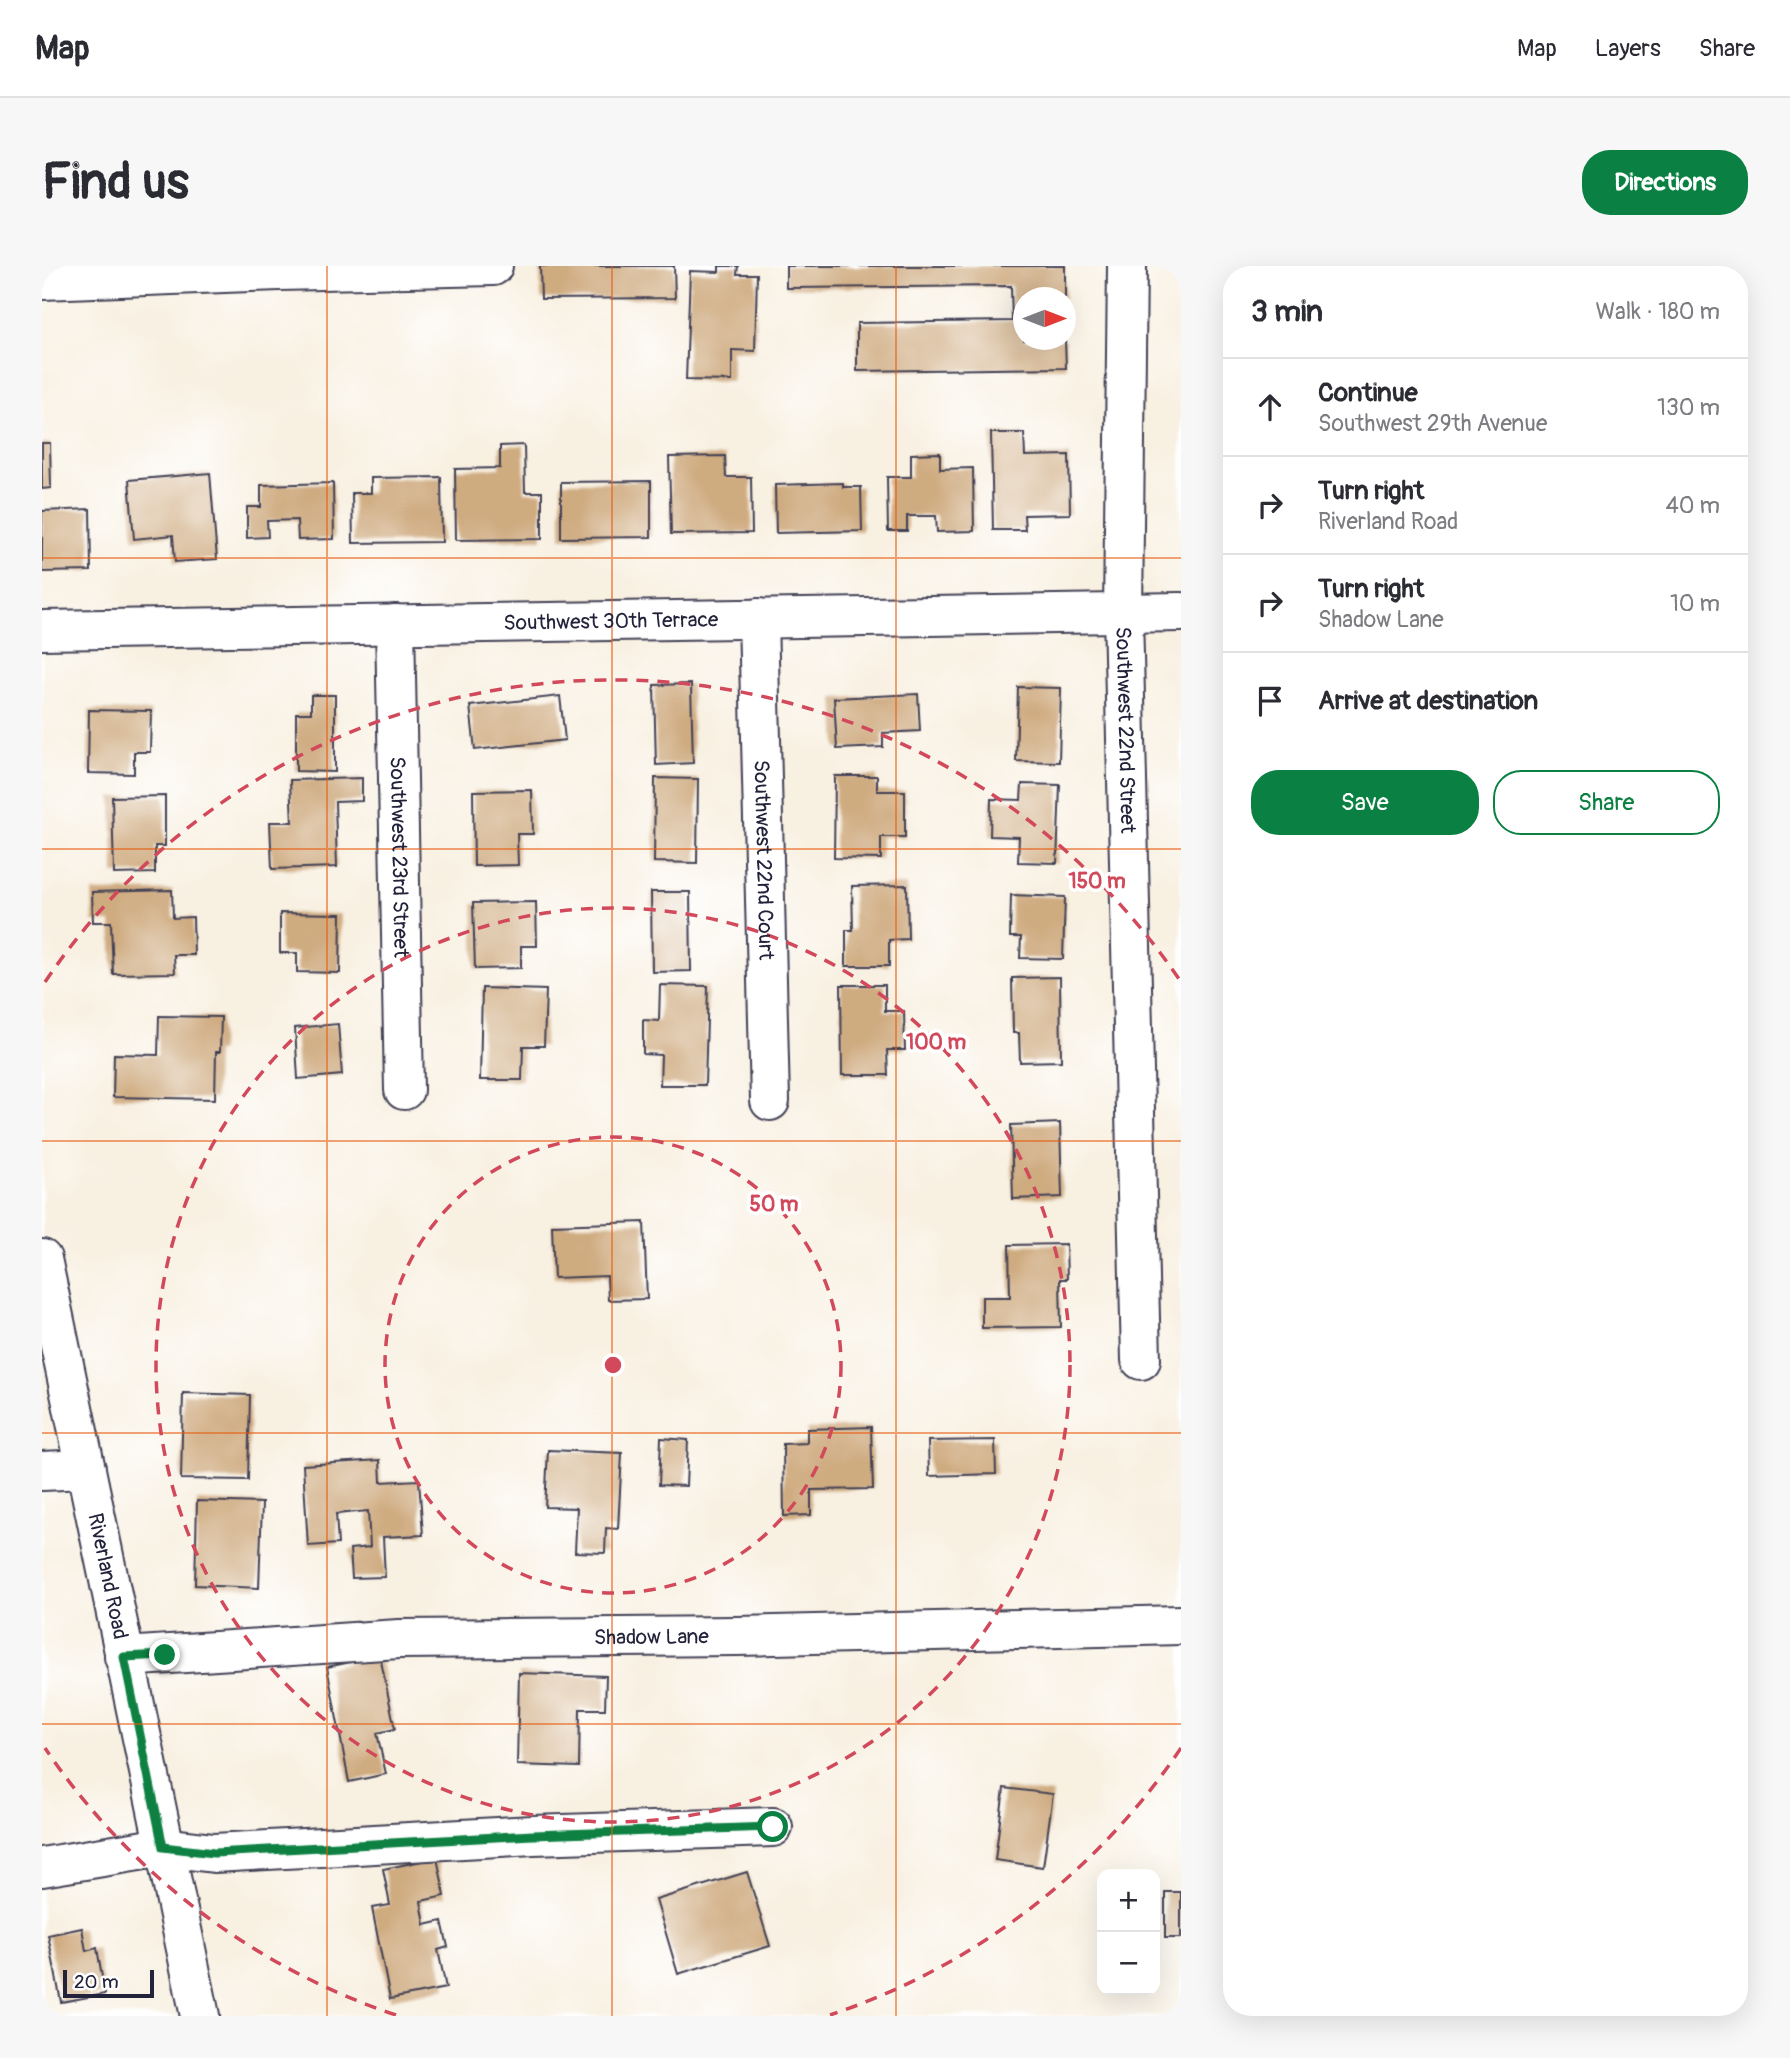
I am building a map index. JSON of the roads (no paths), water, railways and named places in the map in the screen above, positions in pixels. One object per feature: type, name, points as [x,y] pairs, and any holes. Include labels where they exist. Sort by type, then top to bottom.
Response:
[{"type":"street","points":[[42,281],[279,271],[494,266]]},
{"type":"street","name":"Southwest 22nd Street","points":[[1128,266],[1123,614],[1141,1360]]},
{"type":"street","name":"Southwest 30th Terrace","points":[[42,630],[1181,612]]},
{"type":"street","name":"Southwest 22nd Court","points":[[758,618],[770,1101]]},
{"type":"street","name":"Southwest 23rd Street","points":[[395,624],[404,1090]]},
{"type":"street","name":"Riverland Road","points":[[42,1259],[200,2016]]},
{"type":"street","points":[[42,1471],[86,1469]]},
{"type":"street","name":"Shadow Lane","points":[[124,1657],[399,1639],[737,1636],[1181,1625]]},
{"type":"street","points":[[42,1867],[163,1847],[214,1853],[533,1835],[773,1827]]}]
